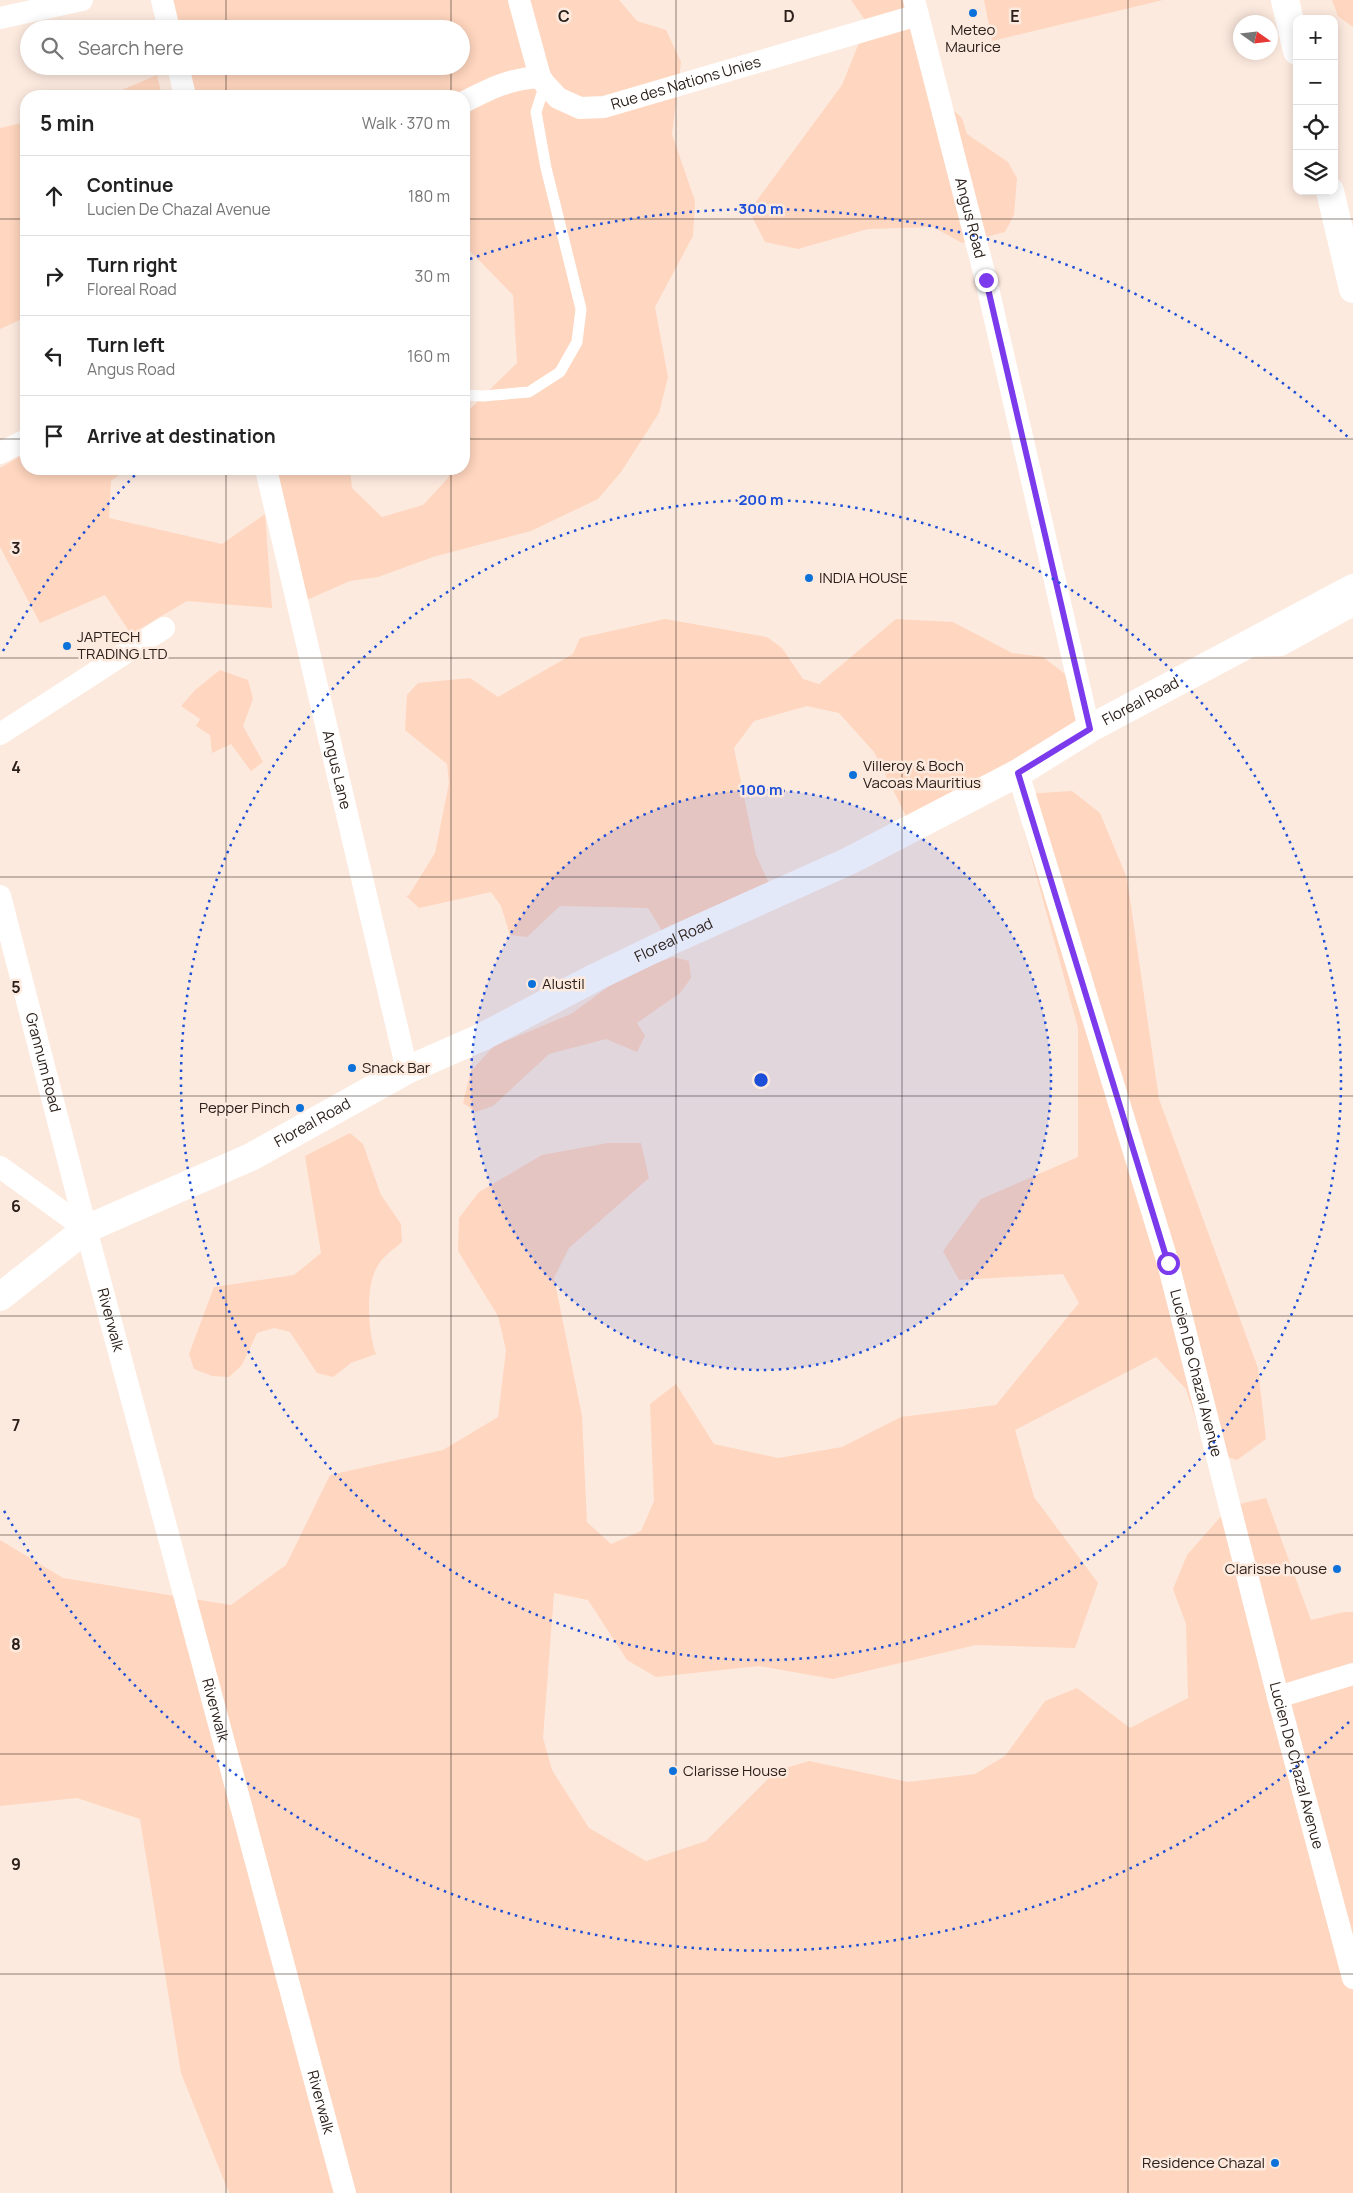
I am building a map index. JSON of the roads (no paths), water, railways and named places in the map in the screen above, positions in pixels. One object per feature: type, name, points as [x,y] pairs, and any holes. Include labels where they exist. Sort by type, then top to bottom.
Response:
[{"type":"main road","points":[[1285,0],[1293,34]]},
{"type":"main road","points":[[1331,195],[1353,289]]},
{"type":"main road","name":"Floreal Road","points":[[0,1297],[86,1229],[251,1157],[407,1070],[482,1037],[594,978],[675,939],[849,860],[1018,773],[1090,729],[1353,588]]},
{"type":"street","points":[[0,18],[82,0]]},
{"type":"street","points":[[162,0],[167,20]]},
{"type":"street","points":[[470,99],[499,84],[520,78],[542,81],[520,0]]},
{"type":"street","name":"Rue des Nations Unies","points":[[542,81],[558,98],[580,108],[604,107],[916,7]]},
{"type":"street","name":"Angus Road","points":[[916,7],[986,280],[1090,729]]},
{"type":"street","points":[[180,75],[184,90]]},
{"type":"street","points":[[0,453],[20,443]]},
{"type":"street","name":"Angus Lane","points":[[267,475],[407,1070]]},
{"type":"street","points":[[1244,646],[1280,645],[1353,605]]},
{"type":"street","points":[[0,734],[164,628]]},
{"type":"street","name":"Lucien De Chazal Avenue","points":[[1018,773],[1168,1263],[1278,1697],[1353,1978]]},
{"type":"street","name":"Grannum Road","points":[[0,896],[86,1229]]},
{"type":"street","points":[[0,1167],[86,1229]]},
{"type":"street","name":"Riverwalk","points":[[86,1229],[346,2193]]},
{"type":"street","points":[[1278,1697],[1353,1674]]},
{"type":"lane","points":[[470,395],[529,392],[560,372],[577,342],[581,309],[573,269],[546,168],[536,112],[542,81]]},
{"type":"place","name":"Meteo Maurice","points":[[973,13]]},
{"type":"place","name":"INDIA HOUSE","points":[[809,578]]},
{"type":"place","name":"JAPTECH TRADING LTD","points":[[67,646]]},
{"type":"place","name":"Villeroy & Boch Vacoas Mauritius","points":[[853,775]]},
{"type":"place","name":"Alustil","points":[[532,984]]},
{"type":"place","name":"Snack Bar","points":[[352,1068]]},
{"type":"place","name":"Pepper Pinch","points":[[300,1108]]},
{"type":"place","name":"Clarisse house","points":[[1337,1569]]},
{"type":"place","name":"Clarisse House","points":[[673,1771]]},
{"type":"place","name":"Residence Chazal","points":[[1275,2163]]}]
